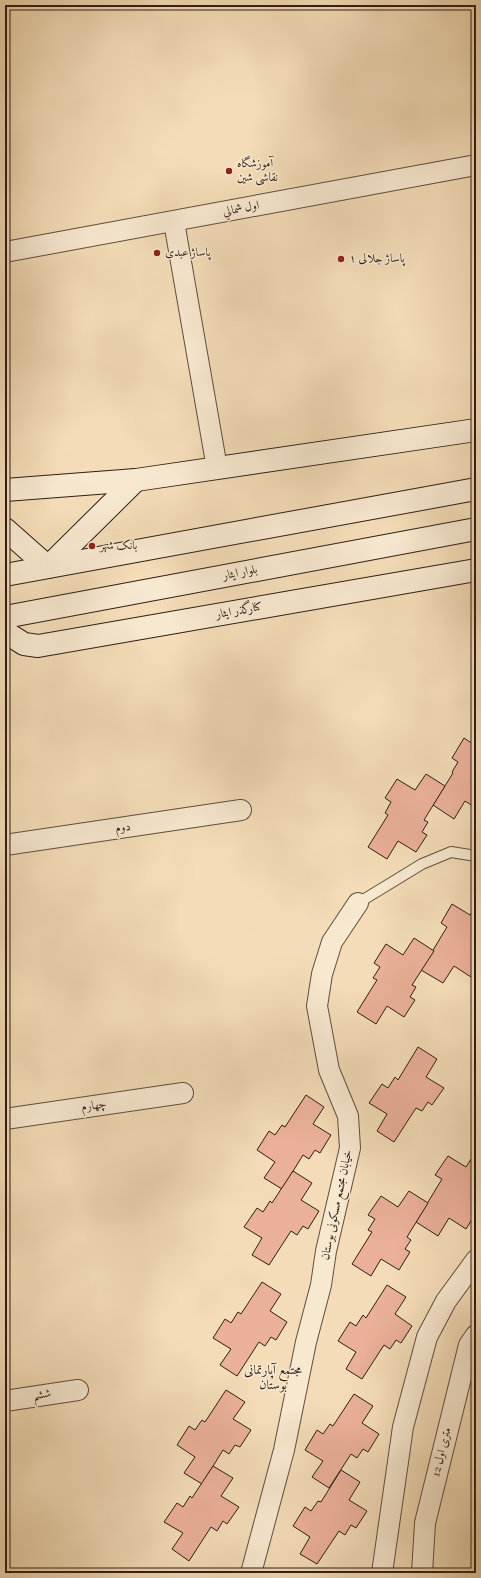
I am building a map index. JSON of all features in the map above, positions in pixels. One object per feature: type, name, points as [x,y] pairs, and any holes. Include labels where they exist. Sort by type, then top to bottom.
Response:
[{"type":"street","name":"اول شمالي","points":[[5,252],[476,165]]},
{"type":"street","points":[[174,222],[217,468]]},
{"type":"street","points":[[5,490],[136,480],[476,430]]},
{"type":"street","points":[[48,567],[136,480]]},
{"type":"street","points":[[5,575],[476,489]]},
{"type":"street","points":[[5,529],[48,567]]},
{"type":"street","name":"بلوار ایثار","points":[[5,617],[476,529]]},
{"type":"street","name":"کنارگذر ایثار","points":[[5,632],[24,644],[38,646],[476,570]]},
{"type":"street","name":"دوم","points":[[5,845],[242,810]]},
{"type":"street","name":"خیابان مجتمع مسکونی بوستان","points":[[251,1573],[284,1450],[306,1342],[321,1285],[326,1250],[350,1148],[348,1116],[339,1090],[329,1070],[317,1006],[322,974],[332,942],[358,903]]},
{"type":"street","name":"چهارم","points":[[5,1119],[183,1093]]},
{"type":"street","points":[[382,1573],[403,1427],[427,1337],[446,1301],[476,1260]]},
{"type":"street","name":"12 متری اول","points":[[422,1573],[425,1523],[469,1345],[476,1335]]},
{"type":"street","name":"ششم","points":[[5,1401],[78,1390]]},
{"type":"lane","name":"خیابان مجتمع مسکونی بوستان","points":[[358,903],[422,864],[451,852],[476,856]]},
{"type":"building","points":[[464,738],[476,746],[476,808],[465,801],[454,819],[433,805],[453,773],[452,772],[458,762],[452,758]]},
{"type":"building","points":[[426,774],[445,786],[424,820],[428,822],[422,832],[427,835],[416,852],[398,841],[387,859],[368,847],[388,815],[385,813],[391,802],[385,798],[397,779],[415,790]]},
{"type":"building","points":[[452,904],[470,915],[476,906],[476,969],[471,977],[454,966],[443,983],[421,970],[447,927],[441,923]]},
{"type":"building","points":[[414,938],[434,951],[412,985],[416,987],[410,997],[415,1000],[404,1017],[387,1006],[376,1024],[357,1012],[377,980],[373,978],[380,967],[374,963],[386,944],[403,955]]},
{"type":"building","points":[[418,1047],[437,1059],[426,1077],[444,1088],[432,1105],[428,1102],[422,1111],[416,1108],[394,1142],[377,1131],[387,1114],[369,1103],[382,1084],[388,1088],[395,1077],[398,1080]]},
{"type":"building","points":[[306,1095],[324,1107],[313,1124],[331,1135],[320,1153],[315,1150],[309,1159],[303,1155],[282,1189],[264,1178],[275,1162],[257,1150],[269,1131],[275,1135],[282,1125],[285,1127]]},
{"type":"building","points":[[476,1151],[476,1188],[472,1195],[476,1198],[476,1203],[472,1208],[476,1211],[476,1213],[466,1229],[449,1218],[438,1236],[416,1222],[442,1179],[435,1175],[448,1156],[466,1167]]},
{"type":"building","points":[[293,1171],[312,1183],[301,1200],[319,1211],[308,1229],[303,1226],[297,1235],[291,1231],[269,1265],[252,1255],[262,1238],[244,1227],[257,1208],[263,1212],[270,1201],[272,1203]]},
{"type":"building","points":[[409,1191],[428,1203],[407,1237],[411,1240],[405,1249],[410,1252],[399,1270],[381,1259],[371,1276],[352,1264],[372,1232],[368,1230],[375,1219],[368,1215],[381,1196],[398,1207]]},
{"type":"building","points":[[262,1282],[281,1294],[270,1311],[287,1322],[276,1340],[271,1337],[265,1346],[259,1342],[237,1376],[220,1365],[231,1349],[213,1338],[225,1319],[231,1323],[238,1312],[241,1314]]},
{"type":"building","points":[[387,1285],[406,1297],[395,1314],[412,1326],[401,1343],[396,1340],[390,1349],[384,1345],[362,1379],[346,1369],[356,1352],[338,1341],[350,1322],[356,1326],[363,1315],[366,1318]]},
{"type":"building","points":[[226,1390],[245,1402],[233,1419],[251,1430],[240,1447],[235,1445],[229,1454],[223,1450],[202,1484],[184,1473],[195,1457],[177,1445],[189,1426],[195,1430],[202,1420],[205,1422]]},
{"type":"building","points":[[354,1394],[373,1406],[362,1423],[379,1434],[368,1452],[363,1449],[357,1458],[351,1454],[329,1488],[312,1477],[323,1461],[305,1450],[317,1430],[323,1434],[330,1424],[333,1426]]},
{"type":"building","points":[[213,1466],[233,1478],[221,1496],[239,1507],[227,1524],[223,1521],[217,1531],[211,1527],[189,1561],[172,1549],[183,1533],[164,1522],[177,1503],[183,1507],[190,1496],[192,1498]]},
{"type":"building","points":[[341,1470],[360,1482],[349,1500],[367,1511],[356,1528],[351,1525],[345,1535],[339,1531],[317,1564],[300,1554],[310,1537],[293,1526],[305,1507],[311,1511],[318,1501],[321,1502]]},
{"type":"place","name":"آموزشگاه نقاشی شین","points":[[229,171]]},
{"type":"place","name":"پاساژ عبدی","points":[[157,253]]},
{"type":"place","name":"پاساژ جلالی ۱","points":[[341,259]]},
{"type":"place","name":"بانک شهر","points":[[92,546]]},
{"type":"district","name":"مجتمع آپارتمانی بوستان","points":[[273,1378]]}]
